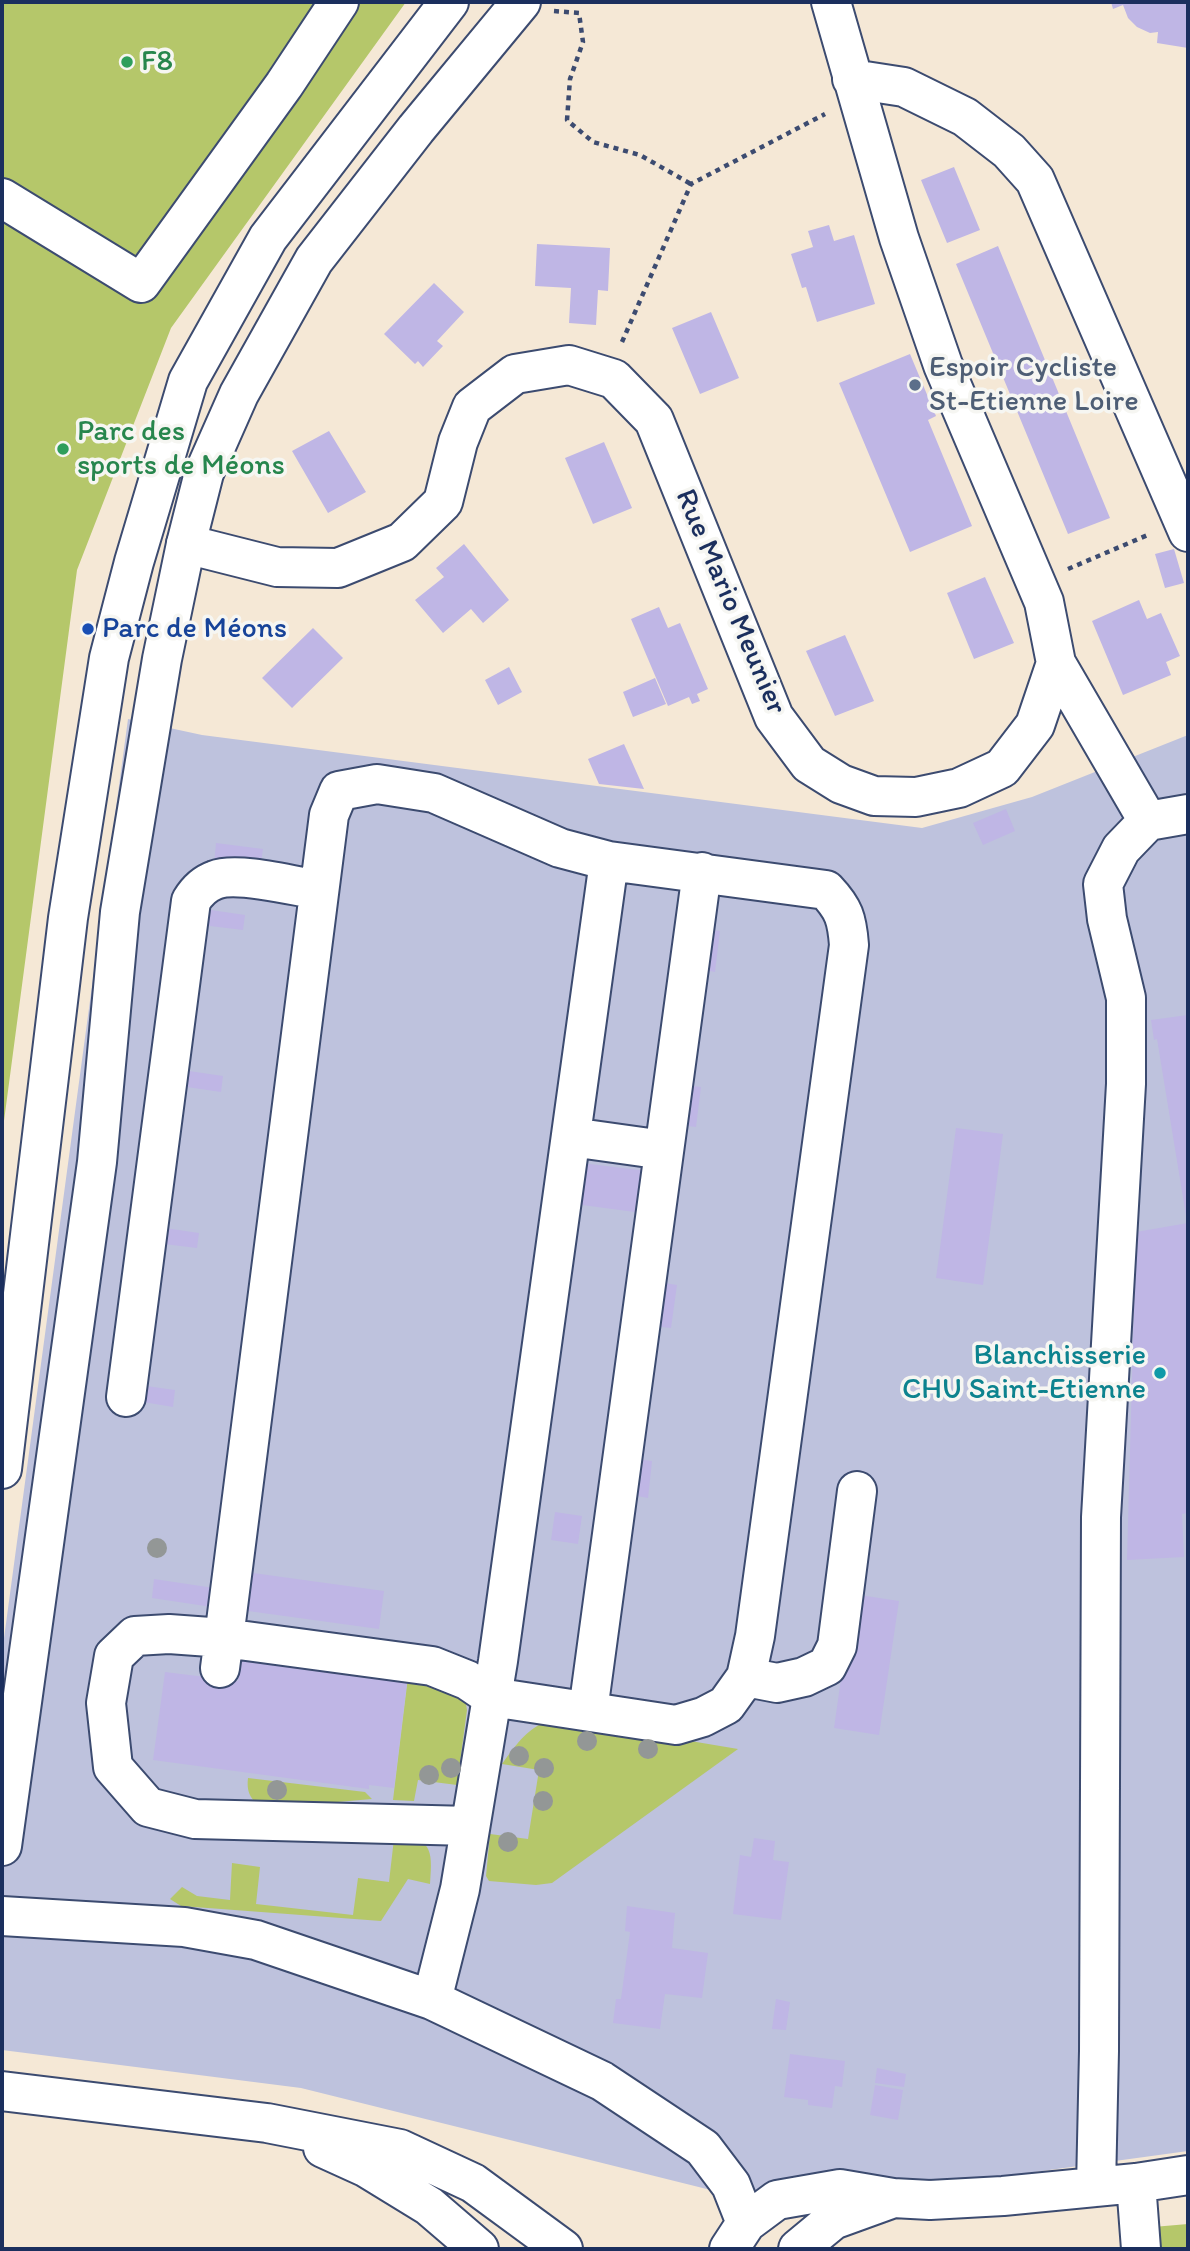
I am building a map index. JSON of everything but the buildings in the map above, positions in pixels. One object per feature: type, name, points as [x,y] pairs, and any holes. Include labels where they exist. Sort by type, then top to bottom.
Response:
[{"type":"street","points":[[2,198],[141,283],[284,85],[339,2]]},
{"type":"street","points":[[2,1463],[68,918],[109,658],[134,562],[188,381],[268,238],[449,2]]},
{"type":"street","name":"Rue Mario Meunier","points":[[186,544],[277,567],[338,568],[402,542],[443,502],[458,442],[472,407],[515,374],[569,365],[614,379],[654,420],[774,716],[809,764],[841,783],[874,796],[916,797],[959,788],[1002,768],[1035,725],[1056,663],[1044,602],[943,365],[899,238],[831,2]]},
{"type":"street","points":[[2,1846],[97,1162],[120,912],[162,659],[204,473],[239,394],[314,260],[415,129],[534,6]]},
{"type":"street","points":[[855,88],[904,87],[965,117],[1009,151],[1035,180],[1186,526]]},
{"type":"street","points":[[1056,663],[1148,821]]},
{"type":"street","points":[[222,1653],[329,815],[339,792],[377,784],[434,793],[560,848],[609,861],[826,890],[840,905],[847,923],[849,945],[755,1636],[747,1677],[726,1705],[703,1717],[676,1725],[492,1697],[467,1680],[432,1666],[222,1653],[169,1634],[135,1636],[114,1656],[106,1703],[113,1767],[148,1807],[195,1819],[470,1826]]},
{"type":"street","points":[[1096,2187],[1101,1517],[1126,1084],[1126,998],[1107,919],[1103,884],[1121,849],[1148,821],[1188,814]]},
{"type":"street","points":[[432,2000],[460,1889],[492,1697],[609,861]]},
{"type":"street","points":[[588,1711],[702,872]]},
{"type":"street","points":[[125,1397],[191,901],[198,889],[216,879],[234,877],[319,890]]},
{"type":"street","points":[[571,1137],[664,1150]]},
{"type":"street","points":[[747,1677],[777,1683],[804,1677],[827,1666],[837,1646],[857,1491]]},
{"type":"street","points":[[2,1916],[184,1927],[256,1940],[432,2000],[602,2081],[703,2148],[731,2185],[737,2236]]},
{"type":"street","points":[[2,2091],[267,2123],[400,2149],[473,2183],[563,2249]]},
{"type":"street","points":[[267,2123],[367,2168],[429,2206],[480,2249]]},
{"type":"street","points":[[737,2236],[777,2200],[840,2189],[893,2198],[930,2200],[1096,2187],[1188,2175]]},
{"type":"street","points":[[1136,2183],[1141,2249]]},
{"type":"street","points":[[798,2249],[833,2220],[893,2198]]},
{"type":"path","points":[[534,6],[579,13],[583,42],[570,79],[568,120],[593,142],[640,155],[691,184]]},
{"type":"path","points":[[607,376],[691,184],[855,88]]},
{"type":"path","points":[[1024,555],[1054,544],[1065,570],[1186,526]]},
{"type":"shaded area","points":[[128,719],[202,735],[922,828],[1032,797],[1188,735],[1188,2151],[779,2207],[301,2088],[2,2050],[2,1653]]},
{"type":"green space","name":"Parc des sports de Méons","points":[[2,2],[406,2],[171,328],[77,570],[2,1136]]},
{"type":"green space","points":[[408,1677],[465,1698],[467,1710],[457,1785],[418,1780],[414,1801],[393,1800]]},
{"type":"green space","points":[[554,1718],[738,1749],[552,1883],[536,1885],[489,1881],[486,1876],[490,1834],[528,1839],[539,1770],[502,1764],[530,1731]]},
{"type":"green space","points":[[248,1778],[365,1792],[372,1799],[268,1808],[251,1797]]},
{"type":"green space","points":[[395,1830],[416,1838],[427,1847],[431,1861],[430,1884],[408,1879],[381,1921],[181,1906],[170,1899],[182,1887],[197,1896],[230,1900],[232,1863],[260,1867],[256,1904],[353,1915],[358,1878],[389,1882]]},
{"type":"green space","points":[[1188,2224],[1188,2249],[1155,2249],[1153,2227]]},
{"type":"place","name":"F8","points":[[127,62]]},
{"type":"place","name":"Espoir Cycliste St-Etienne Loire","points":[[915,385]]},
{"type":"place","name":"Parc des sports de Méons","points":[[63,449]]},
{"type":"place","name":"Parc de Méons","points":[[88,629]]},
{"type":"place","name":"Blanchisserie CHU Saint-Etienne","points":[[1160,1373]]}]
